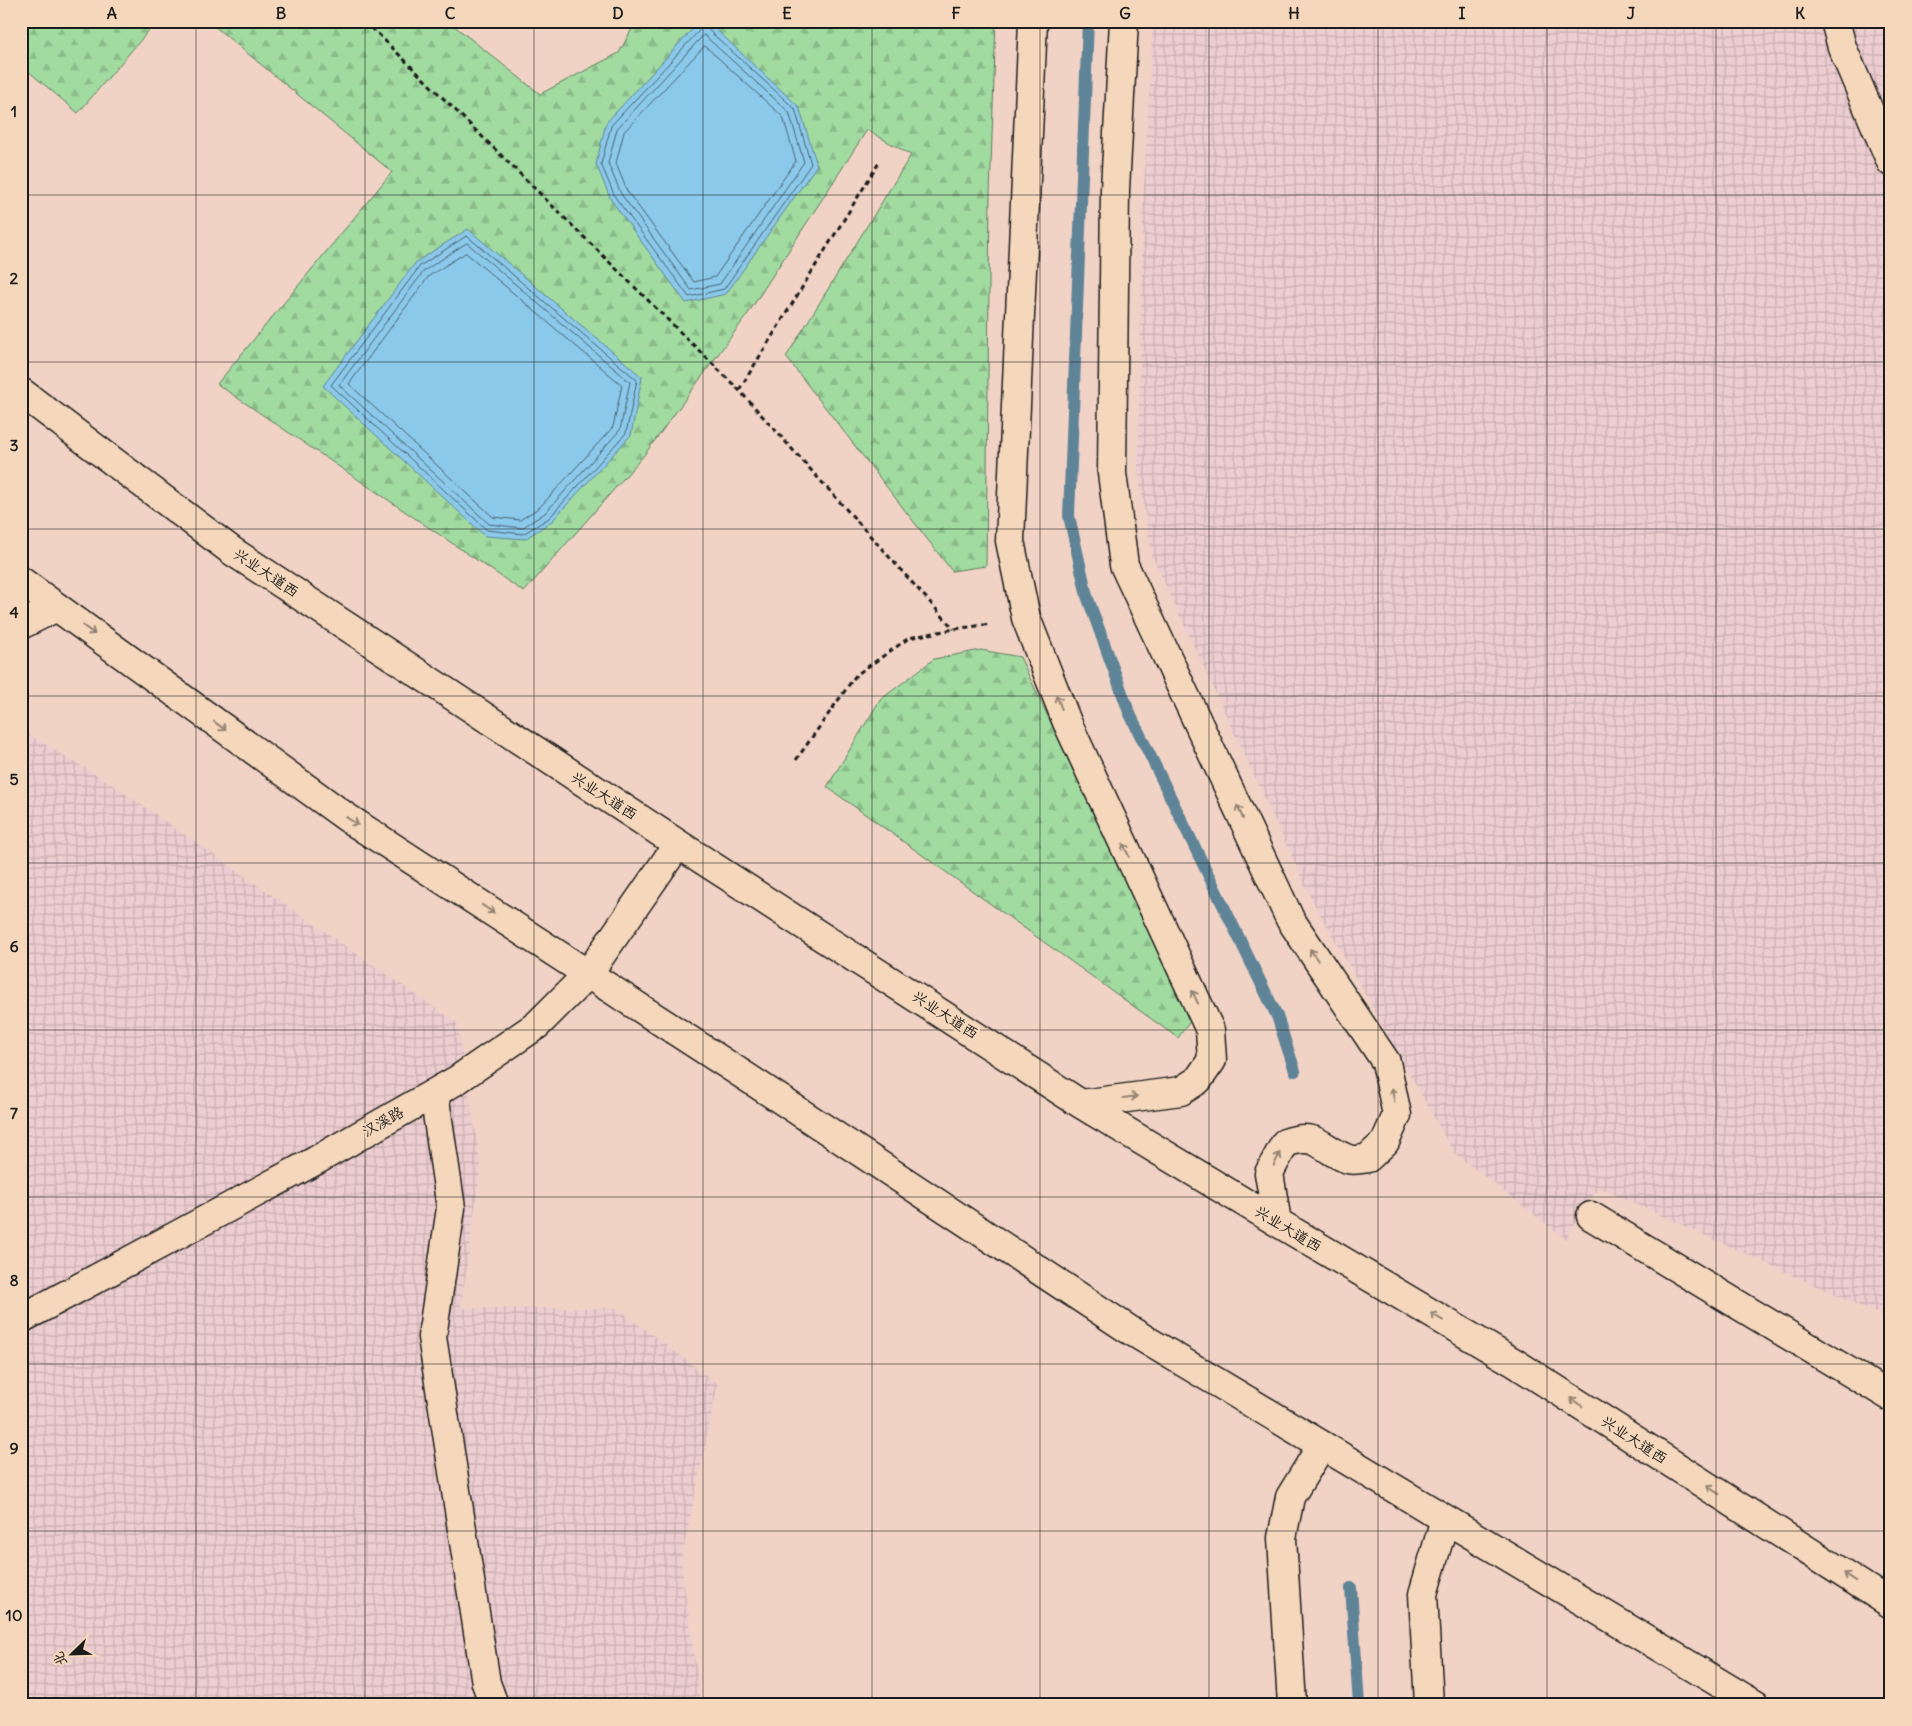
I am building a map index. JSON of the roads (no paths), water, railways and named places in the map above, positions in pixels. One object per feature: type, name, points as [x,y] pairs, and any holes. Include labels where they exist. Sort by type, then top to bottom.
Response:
[{"type":"street","points":[[1033,21],[1010,541],[1026,618],[1066,722],[1210,1030],[1212,1060],[1198,1080],[1181,1091],[1082,1104]]},
{"type":"street","points":[[1124,21],[1115,189],[1112,473],[1124,565],[1290,919],[1386,1062],[1397,1115],[1385,1142],[1368,1158],[1349,1160],[1309,1138],[1296,1139],[1285,1143],[1269,1173],[1277,1222]]},
{"type":"street","points":[[1835,21],[1842,47],[1891,162]]},
{"type":"street","name":"兴业大道西","points":[[21,392],[232,551],[678,844],[1082,1104],[1515,1363],[1891,1604]]},
{"type":"street","points":[[21,581],[346,817],[1128,1329],[1756,1705]]},
{"type":"street","points":[[21,625],[57,607]]},
{"type":"street","name":"汉溪路","points":[[21,1319],[315,1161],[457,1080],[537,1025],[588,974],[678,844]]},
{"type":"street","points":[[434,1093],[450,1208],[432,1337],[486,1683],[494,1705]]},
{"type":"street","points":[[1591,1216],[1891,1397]]},
{"type":"street","points":[[1292,1705],[1282,1538],[1290,1497],[1322,1445]]},
{"type":"street","points":[[1429,1705],[1424,1594],[1445,1519]]},
{"type":"water","points":[[700,21],[707,21],[799,107],[817,165],[726,294],[686,303],[611,200],[596,164],[606,123]]},
{"type":"water","points":[[468,229],[642,377],[631,435],[552,521],[525,539],[485,536],[323,386],[416,262]]},
{"type":"waterway","points":[[1088,21],[1069,516],[1087,596],[1129,712],[1277,1016],[1295,1071]]},
{"type":"waterway","points":[[1351,1588],[1359,1705]]}]
